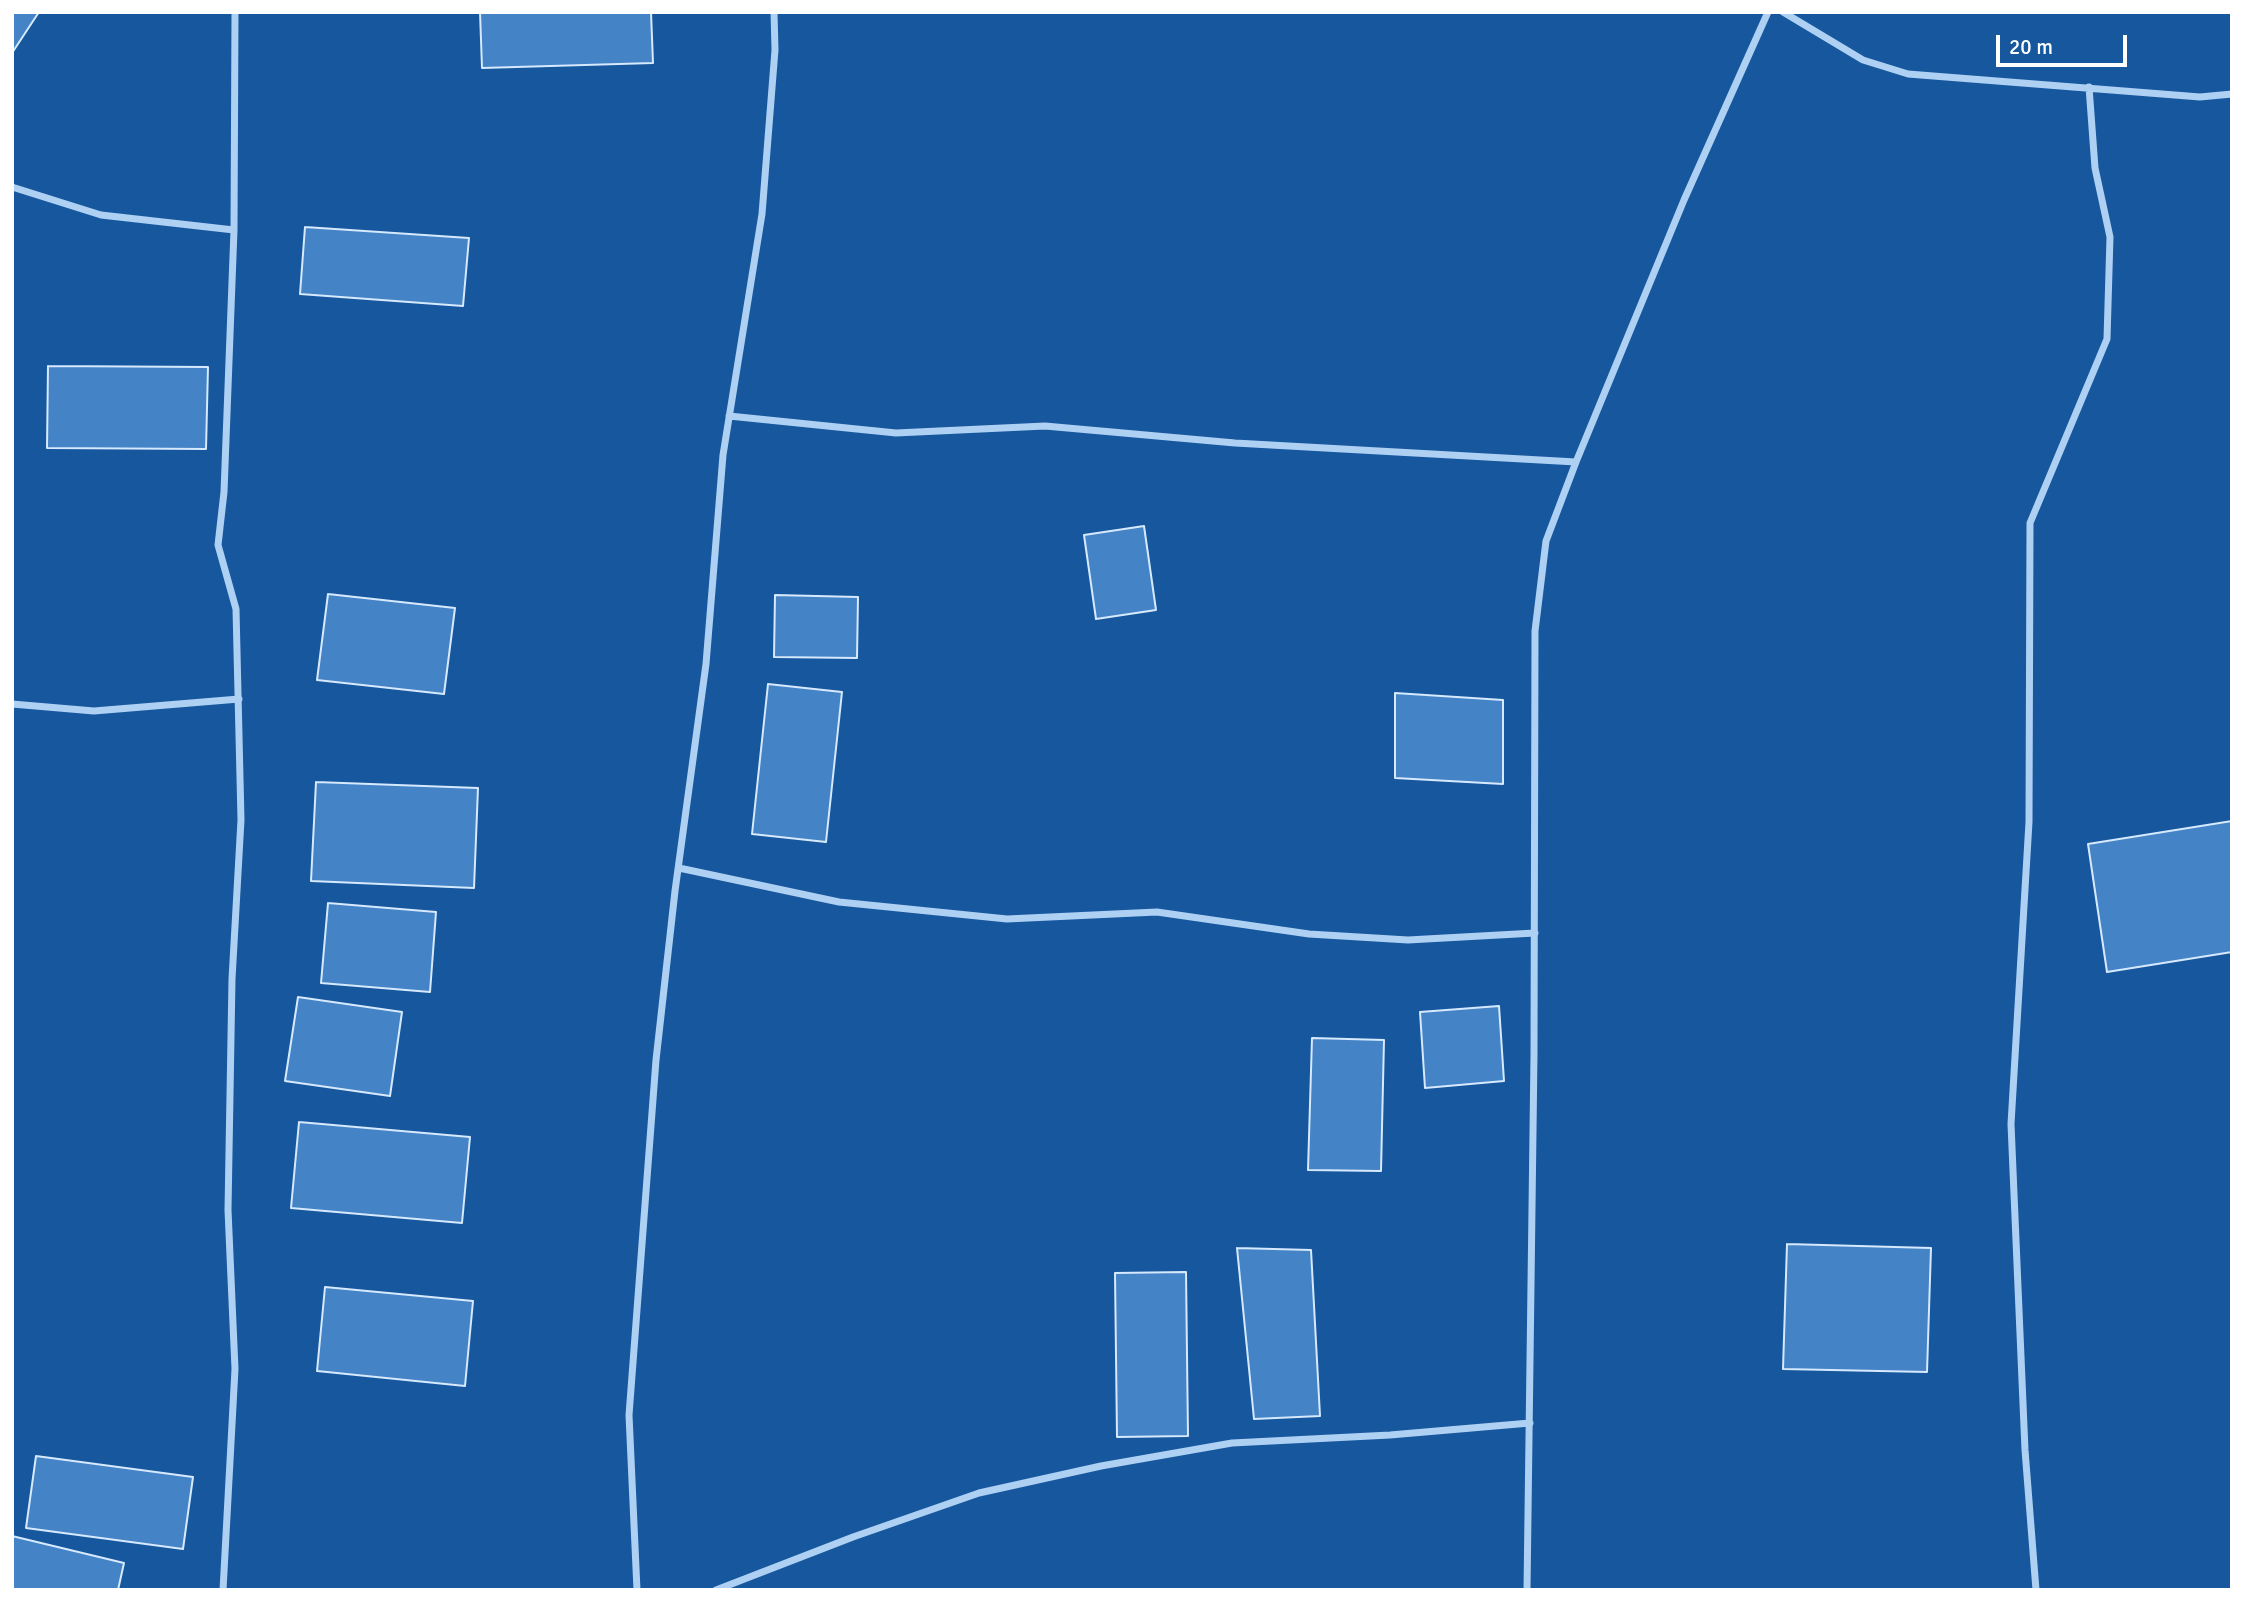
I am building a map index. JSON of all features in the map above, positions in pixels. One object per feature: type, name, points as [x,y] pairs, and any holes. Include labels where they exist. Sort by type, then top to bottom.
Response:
[{"type":"street","points":[[223,1590],[235,1369],[228,1210],[233,979],[242,820],[236,609],[218,545],[224,492],[234,230],[235,12]]},
{"type":"street","points":[[637,1590],[629,1415],[656,1060],[706,664],[723,455],[762,214],[775,50],[774,12]]},
{"type":"street","points":[[1527,1590],[1535,933],[1535,631],[1546,541],[1684,200],[1768,12]]},
{"type":"street","points":[[1783,12],[1863,60],[1908,74],[2200,97],[2232,94]]},
{"type":"street","points":[[2036,1590],[2025,1450],[2011,1124],[2029,822],[2029,523],[2107,339],[2110,237],[2095,169],[2089,87]]},
{"type":"street","points":[[12,187],[102,215],[234,230]]},
{"type":"street","points":[[729,416],[896,433],[1045,426],[1235,443],[1576,462]]},
{"type":"street","points":[[12,705],[94,711],[239,699]]},
{"type":"street","points":[[679,867],[839,902],[1007,919],[1157,912],[1309,934],[1408,940],[1535,933]]},
{"type":"street","points":[[716,1590],[853,1537],[979,1493],[1101,1466],[1232,1443],[1390,1435],[1530,1423]]},
{"type":"building","points":[[12,12],[39,12],[12,53]]},
{"type":"building","points":[[480,12],[651,12],[653,63],[482,68]]},
{"type":"building","points":[[305,227],[469,238],[463,306],[300,294]]},
{"type":"building","points":[[48,366],[208,367],[206,449],[47,448]]},
{"type":"building","points":[[1144,526],[1156,610],[1096,619],[1084,535]]},
{"type":"building","points":[[328,594],[455,608],[444,694],[317,680]]},
{"type":"building","points":[[775,595],[858,597],[857,658],[774,657]]},
{"type":"building","points":[[768,684],[842,692],[826,842],[752,834]]},
{"type":"building","points":[[1395,693],[1503,700],[1503,784],[1395,778]]},
{"type":"building","points":[[316,782],[478,788],[474,888],[311,881]]},
{"type":"building","points":[[2232,821],[2232,952],[2107,972],[2088,844]]},
{"type":"building","points":[[328,903],[436,912],[430,992],[321,983]]},
{"type":"building","points":[[298,997],[402,1012],[390,1096],[285,1081]]},
{"type":"building","points":[[1499,1006],[1504,1081],[1425,1088],[1420,1012]]},
{"type":"building","points":[[1312,1038],[1384,1040],[1381,1171],[1308,1170]]},
{"type":"building","points":[[299,1122],[470,1137],[462,1223],[291,1208]]},
{"type":"building","points":[[1787,1244],[1931,1248],[1927,1372],[1783,1369]]},
{"type":"building","points":[[1237,1248],[1311,1250],[1320,1416],[1254,1419]]},
{"type":"building","points":[[1186,1272],[1188,1436],[1117,1437],[1115,1273]]},
{"type":"building","points":[[325,1287],[473,1301],[465,1386],[317,1371]]},
{"type":"building","points":[[36,1456],[193,1477],[183,1549],[26,1528]]},
{"type":"building","points":[[12,1536],[124,1563],[118,1590],[12,1590]]}]
